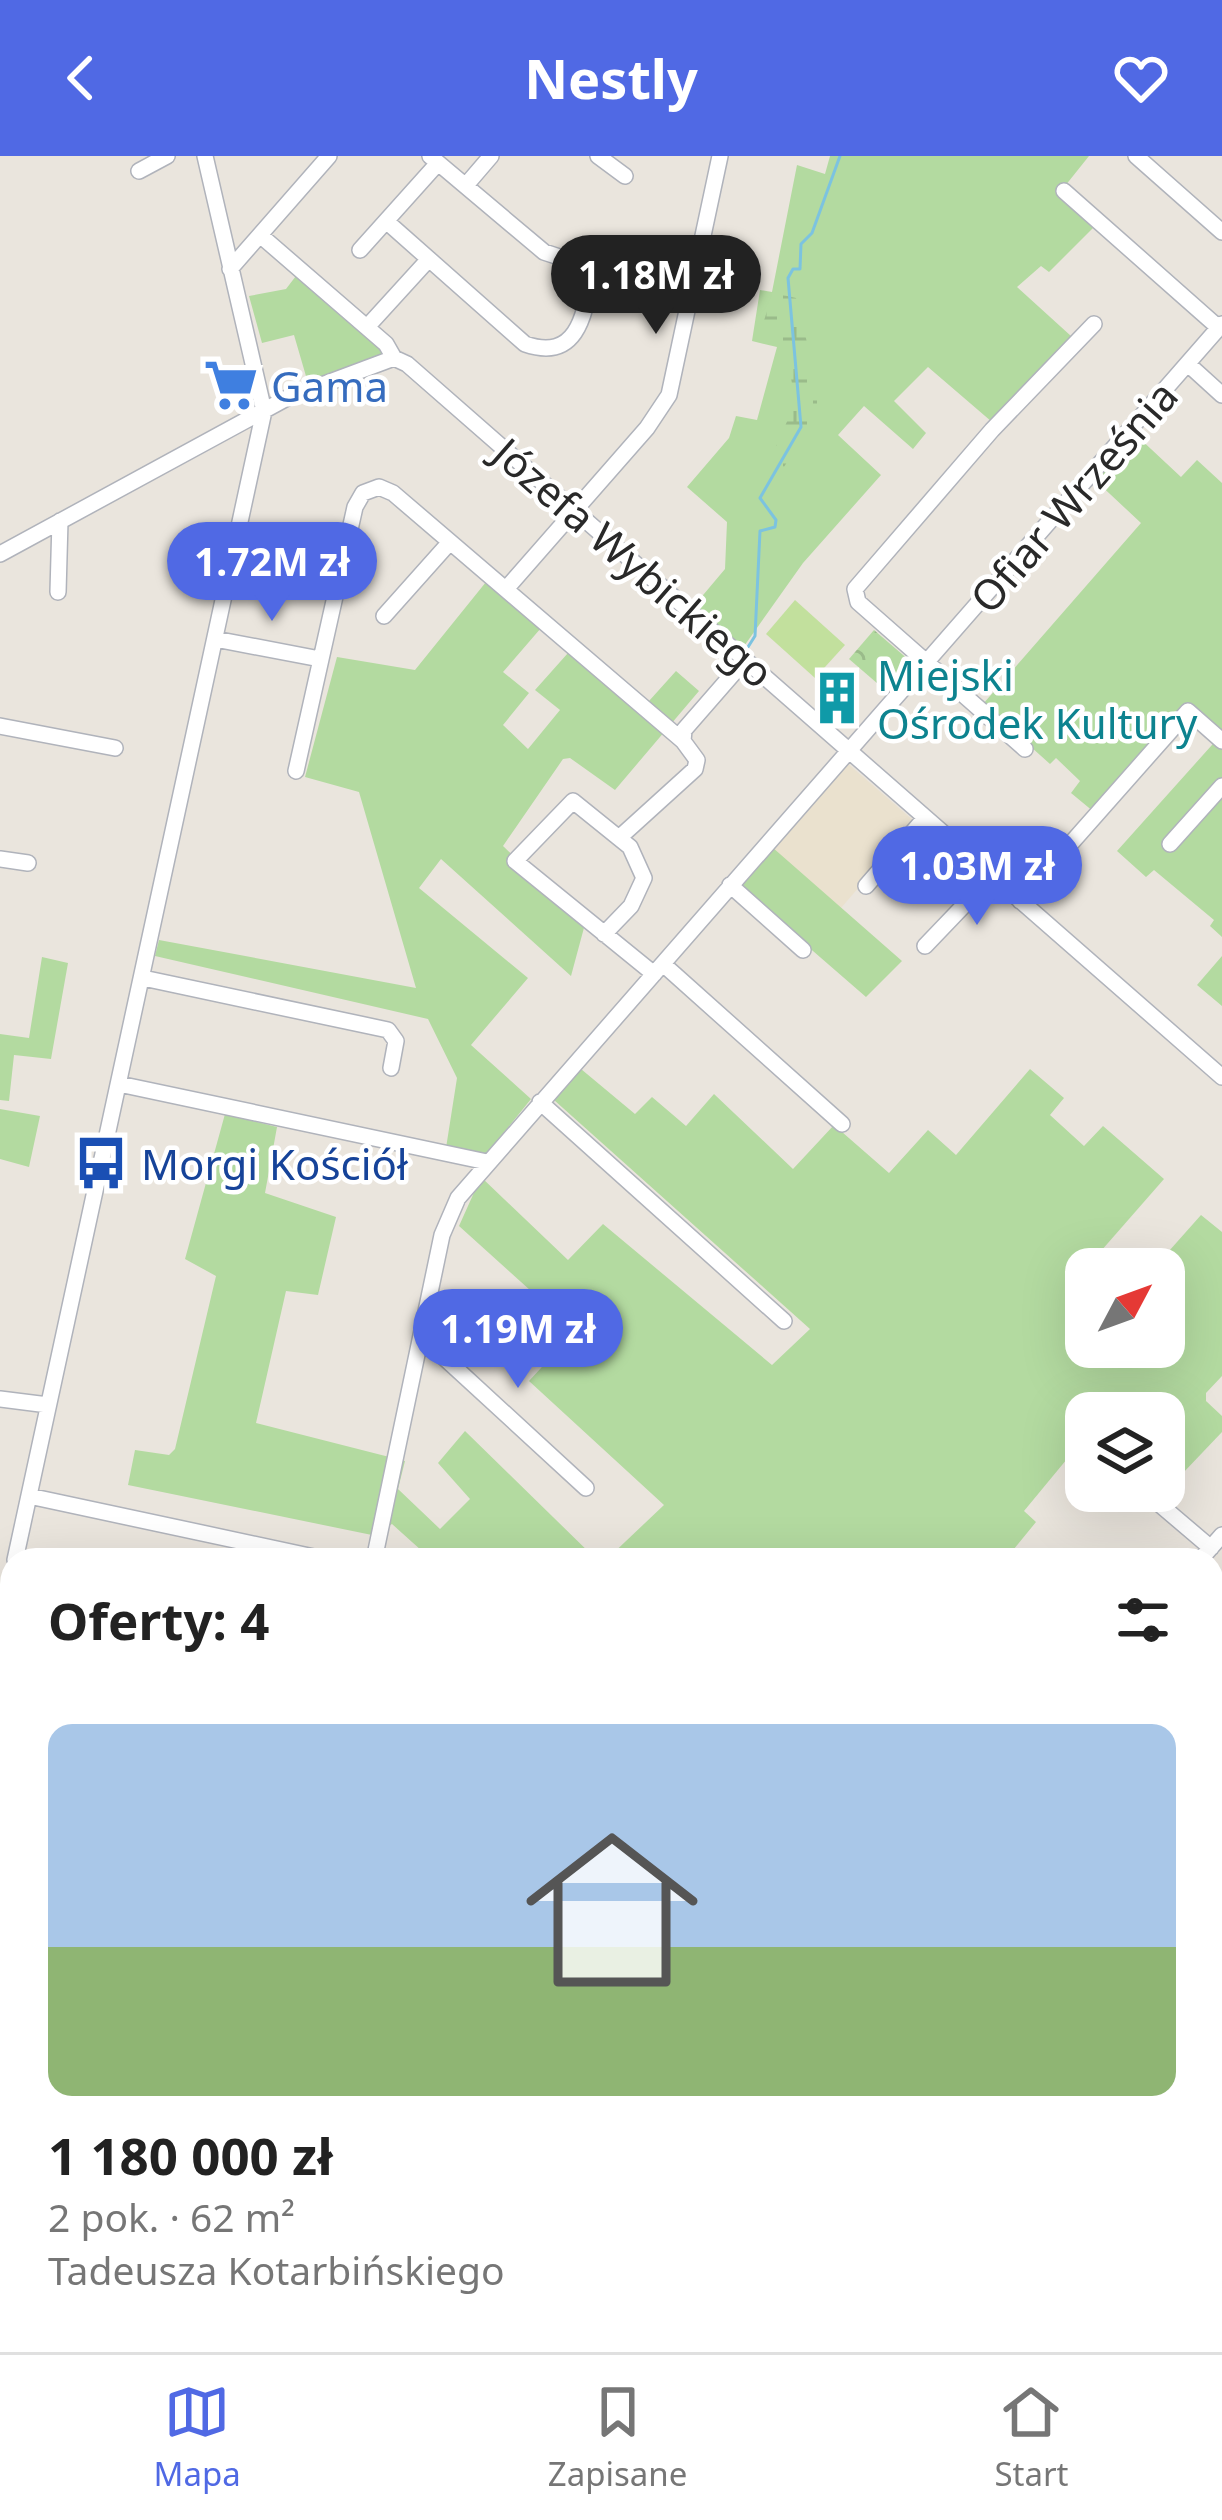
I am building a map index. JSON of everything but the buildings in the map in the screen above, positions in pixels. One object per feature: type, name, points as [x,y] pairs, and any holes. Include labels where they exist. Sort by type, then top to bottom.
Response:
[{"type":"street","points":[[139,171],[166,156]]},
{"type":"street","points":[[18,1548],[264,411],[205,156]]},
{"type":"street","points":[[230,268],[329,156]]},
{"type":"street","points":[[467,184],[491,156]]},
{"type":"street","points":[[598,156],[626,176]]},
{"type":"street","points":[[506,589],[665,402],[720,156]]},
{"type":"street","points":[[1136,156],[1222,232]]},
{"type":"street","points":[[361,250],[434,159],[526,242],[593,268],[693,285]]},
{"type":"street","name":"Ofiar Września","points":[[377,1548],[442,1235],[458,1198],[1220,326],[1064,191]]},
{"type":"street","points":[[386,221],[526,344],[549,349],[577,334],[593,268]]},
{"type":"street","name":"Józefa Wybickiego","points":[[260,236],[367,327],[394,358],[407,364],[1222,1077]]},
{"type":"street","points":[[367,327],[430,259]]},
{"type":"street","points":[[1025,749],[858,602],[857,583],[1094,324]]},
{"type":"street","points":[[0,554],[264,411],[394,358]]},
{"type":"street","points":[[1189,365],[1222,394]]},
{"type":"street","points":[[296,771],[363,493],[379,487],[394,493],[683,741],[698,766],[620,837]]},
{"type":"street","points":[[58,592],[60,520]]},
{"type":"street","points":[[384,616],[450,542]]},
{"type":"street","points":[[215,639],[320,659]]},
{"type":"street","points":[[683,741],[684,730],[745,660]]},
{"type":"street","points":[[1021,901],[1188,711],[1222,741]]},
{"type":"street","points":[[0,726],[115,748]]},
{"type":"street","points":[[1170,844],[1222,786]]},
{"type":"street","points":[[604,934],[631,906],[644,878],[631,847],[573,801],[515,861],[604,934],[658,969],[842,1124]]},
{"type":"street","points":[[866,886],[926,818]]},
{"type":"street","points":[[0,859],[28,863]]},
{"type":"street","points":[[925,946],[992,876]]},
{"type":"street","points":[[730,885],[802,950]]},
{"type":"street","points":[[143,978],[388,1030],[396,1040],[391,1068]]},
{"type":"street","points":[[119,1084],[487,1162]]},
{"type":"street","points":[[540,1102],[784,1321]]},
{"type":"street","points":[[420,1345],[437,1351],[586,1488]]},
{"type":"street","points":[[0,1399],[48,1405]]},
{"type":"street","points":[[29,1496],[272,1548]]},
{"type":"street","points":[[1169,1512],[1211,1548]]},
{"type":"shaded area","points":[[847,763],[915,822],[841,908],[770,847]]},
{"type":"green space","points":[[830,156],[1089,156],[1065,186],[1101,220],[1049,272],[1041,266],[1017,287],[1082,346],[999,428],[928,367],[894,401],[926,433],[913,449],[864,406],[838,435],[881,475],[803,563],[742,649],[693,607],[725,569],[727,522],[687,487],[729,438],[736,416],[757,420],[777,347],[752,341],[760,290],[772,292],[797,165],[825,174]]},
{"type":"green space","points":[[299,272],[385,347],[384,356],[308,383],[294,335],[262,343],[249,296],[286,289]]},
{"type":"green space","points":[[783,295],[796,298],[817,383],[817,413],[784,467],[772,458],[792,407],[793,386],[784,350],[759,336],[770,302]]},
{"type":"green space","points":[[1136,435],[1181,477],[1197,460],[1222,483],[1222,937],[1210,926],[1214,920],[1154,870],[1146,877],[1117,851],[1220,736],[1187,706],[1094,812],[1071,793],[1080,781],[1056,758],[1050,764],[983,704],[1141,523],[1095,480]]},
{"type":"green space","points":[[486,582],[541,628],[503,672],[529,693],[503,725],[528,749],[560,710],[535,690],[568,653],[641,702],[649,701],[676,671],[699,691],[615,790],[570,758],[563,759],[503,846],[585,924],[571,976],[441,859],[419,888],[528,978],[471,1045],[531,1099],[485,1156],[446,1148],[457,1078],[428,1019],[155,956],[159,940],[416,988],[359,792],[305,777],[337,657],[415,670]]},
{"type":"green space","points":[[795,600],[845,645],[815,678],[766,634]]},
{"type":"green space","points":[[874,630],[910,661],[885,690],[849,659]]},
{"type":"green space","points":[[772,847],[902,961],[866,997],[738,886]]},
{"type":"green space","points":[[1222,956],[1222,1006],[1197,985]]},
{"type":"green space","points":[[42,957],[68,963],[51,1059],[14,1055],[9,1101],[0,1100],[0,1034],[29,1038]]},
{"type":"green space","points":[[581,1069],[635,1114],[652,1097],[686,1126],[714,1094],[793,1169],[834,1125],[889,1173],[928,1130],[956,1155],[1030,1069],[1064,1098],[1050,1115],[1084,1146],[1103,1126],[1164,1179],[1104,1248],[1065,1248],[1065,1368],[1185,1368],[1185,1248],[1172,1248],[1201,1215],[1222,1232],[1222,1376],[1206,1393],[1206,1401],[1222,1416],[1222,1432],[1185,1471],[1185,1392],[1065,1392],[1065,1461],[1024,1511],[1036,1522],[1015,1548],[619,1548],[664,1505],[529,1381],[553,1355],[509,1313],[531,1291],[459,1226],[481,1177],[568,1260],[603,1224],[772,1365],[810,1329],[554,1100]]},
{"type":"green space","points":[[0,1109],[40,1116],[29,1167],[0,1159]]},
{"type":"green space","points":[[225,1114],[277,1127],[265,1193],[336,1217],[318,1295],[286,1291],[256,1423],[405,1461],[398,1489],[440,1529],[470,1499],[438,1463],[465,1431],[585,1548],[419,1548],[392,1524],[372,1535],[128,1485],[135,1450],[169,1455],[175,1449],[216,1276],[185,1259]]},
{"type":"waterway","points":[[748,647],[755,636],[760,531],[775,527],[776,520],[760,498],[801,427],[788,278],[793,269],[800,269],[801,244],[812,233],[840,156]]},
{"type":"place","name":"Gama","points":[[231,385]]},
{"type":"place","name":"Miejski Ośrodek Kultury","points":[[837,698]]},
{"type":"place","name":"Morgi Kościół","points":[[101,1163]]}]
